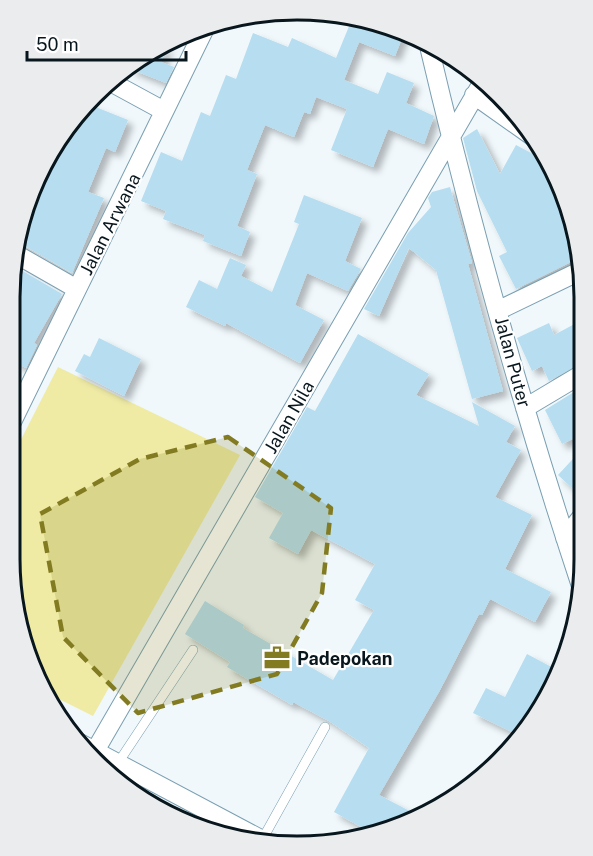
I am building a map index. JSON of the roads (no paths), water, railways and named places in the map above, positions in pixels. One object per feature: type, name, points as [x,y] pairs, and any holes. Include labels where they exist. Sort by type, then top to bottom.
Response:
[{"type":"street","name":"Jalan Arwana","points":[[20,406],[201,37]]},
{"type":"street","name":"Jalan Puter","points":[[431,55],[525,408],[574,564]]},
{"type":"street","points":[[117,86],[164,111]]},
{"type":"street","points":[[478,89],[493,102]]},
{"type":"street","name":"Jalan Nila","points":[[96,750],[478,89]]},
{"type":"street","points":[[22,258],[77,289]]},
{"type":"street","points":[[499,310],[573,275]]},
{"type":"street","points":[[525,408],[574,379]]},
{"type":"street","points":[[565,538],[574,526]]},
{"type":"street","points":[[99,753],[118,763],[136,783],[242,831]]},
{"type":"lane","points":[[118,763],[194,650]]},
{"type":"lane","points":[[270,835],[325,727]]},
{"type":"place","name":"Padepokan","points":[[277,658]]}]
